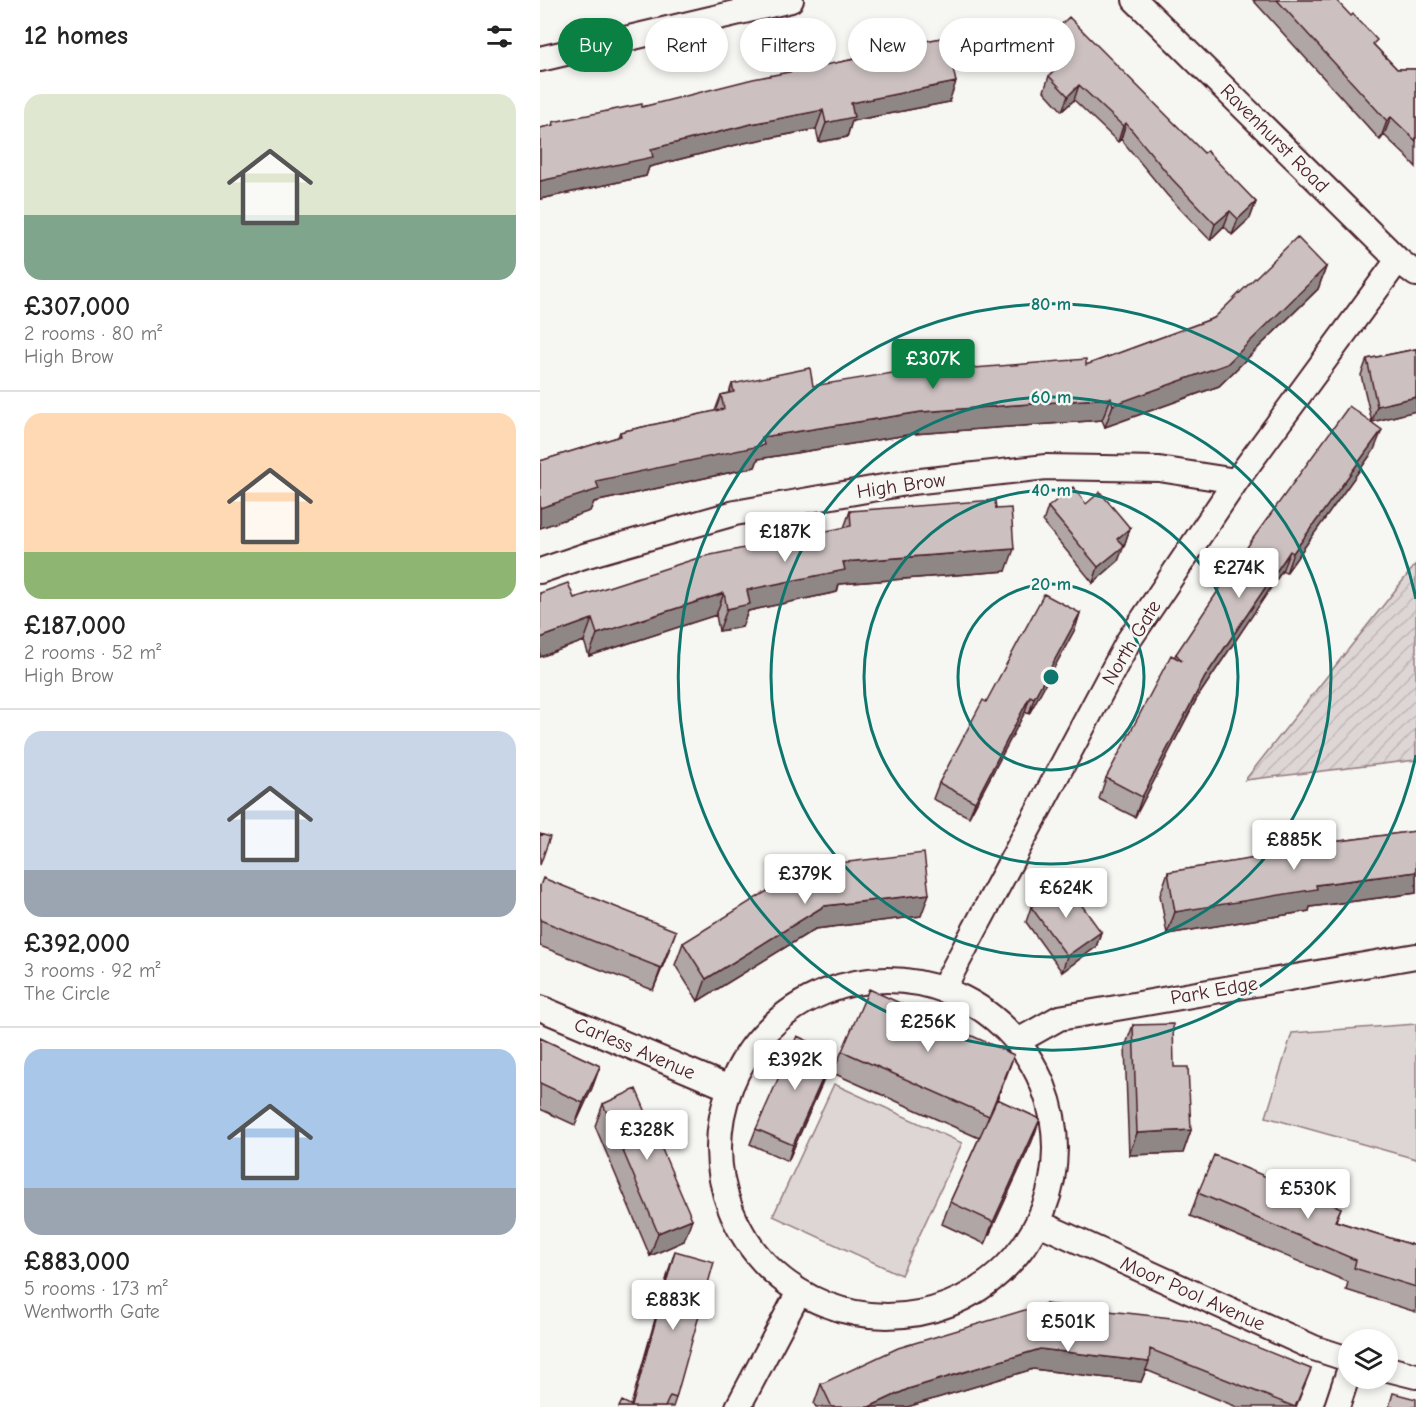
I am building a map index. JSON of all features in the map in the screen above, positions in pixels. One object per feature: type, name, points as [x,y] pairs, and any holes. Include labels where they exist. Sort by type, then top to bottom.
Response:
[{"type":"street","points":[[540,59],[791,0]]},
{"type":"street","name":"Ravenhurst Road","points":[[1135,0],[1407,267]]},
{"type":"street","name":"North Gate","points":[[944,989],[1129,640],[1236,481],[1407,267]]},
{"type":"street","name":"High Brow","points":[[540,571],[584,556],[735,513],[912,482],[1046,467],[1159,469],[1236,481]]},
{"type":"street","name":"Park Edge","points":[[1018,1041],[1059,1018],[1416,956]]},
{"type":"street","points":[[892,979],[944,989],[984,1009],[1018,1041],[1043,1082],[1056,1129],[1054,1177],[1039,1223],[1006,1269],[961,1300],[907,1316],[851,1313],[799,1292],[763,1262],[736,1224],[721,1180],[720,1168],[719,1133],[729,1088],[755,1043],[794,1007],[841,986],[892,979]]},
{"type":"street","name":"Carless Avenue","points":[[540,1008],[729,1088]]},
{"type":"street","name":"Moor Pool Avenue","points":[[1039,1223],[1314,1348],[1338,1356]]},
{"type":"street","points":[[738,1407],[799,1292]]},
{"type":"street","points":[[1398,1372],[1416,1376]]},
{"type":"street","points":[[1337,1407],[1343,1389]]},
{"type":"shaded area","points":[[1416,564],[1416,760],[1245,780]]},
{"type":"shaded area","points":[[1416,1024],[1416,1159],[1266,1117],[1292,1033]]},
{"type":"shaded area","points":[[834,1084],[962,1143],[901,1275],[773,1216]]},
{"type":"building","points":[[1277,0],[1336,0],[1351,16],[1353,14],[1377,40],[1373,44],[1397,69],[1416,69],[1416,141],[1391,117],[1387,121]]},
{"type":"building","points":[[1075,23],[1204,153],[1207,151],[1256,202],[1238,219],[1230,211],[1215,224],[1172,179],[1126,123],[1123,126],[1079,85],[1068,96],[1049,76],[1053,72],[1075,72]]},
{"type":"building","points":[[939,38],[939,72],[954,72],[956,82],[851,103],[854,117],[826,123],[823,110],[751,124],[651,149],[653,157],[540,181],[540,128],[554,125],[553,122],[642,104],[642,107],[789,72],[836,72],[836,63],[848,61],[848,72],[927,72],[927,41]]},
{"type":"building","points":[[1297,237],[1326,267],[1227,364],[1113,405],[1111,398],[921,412],[762,437],[764,445],[596,481],[599,489],[540,508],[540,461],[621,436],[620,432],[724,409],[721,395],[734,392],[732,384],[810,368],[813,386],[960,362],[961,369],[1086,359],[1086,365],[1214,318]]},
{"type":"building","points":[[1416,349],[1416,397],[1377,406],[1367,359]]},
{"type":"building","points":[[1349,406],[1382,430],[1293,553],[1290,551],[1205,677],[1142,797],[1106,778],[1171,655],[1182,661],[1176,654],[1254,537]]},
{"type":"building","points":[[1073,487],[1086,504],[1100,492],[1130,528],[1117,539],[1124,546],[1098,567],[1048,507]]},
{"type":"building","points":[[995,500],[996,509],[1011,508],[1014,549],[843,562],[845,570],[747,590],[750,604],[727,609],[724,593],[597,634],[592,619],[540,638],[540,593],[568,583],[574,598],[701,557],[851,526],[850,511]]},
{"type":"building","points":[[1044,594],[1080,613],[1034,698],[1030,696],[975,802],[939,783],[983,700],[986,702]]},
{"type":"building","points":[[1416,831],[1416,872],[1316,885],[1317,889],[1175,912],[1168,872],[1325,847],[1325,843]]},
{"type":"building","points":[[540,834],[550,837],[540,865]]},
{"type":"building","points":[[924,853],[929,894],[824,906],[706,979],[683,943],[806,867]]},
{"type":"building","points":[[543,878],[676,931],[661,968],[540,920],[540,886]]},
{"type":"building","points":[[1065,882],[1101,932],[1067,956],[1031,907]]},
{"type":"building","points":[[869,989],[1014,1055],[989,1116],[842,1051]]},
{"type":"building","points":[[1173,1024],[1174,1067],[1188,1067],[1191,1130],[1137,1133],[1133,1025]]},
{"type":"building","points":[[797,1036],[834,1053],[793,1145],[756,1129]]},
{"type":"building","points":[[540,1038],[600,1066],[583,1103],[540,1083]]},
{"type":"building","points":[[636,1089],[692,1219],[658,1233],[603,1104]]},
{"type":"building","points":[[997,1099],[1040,1119],[993,1222],[950,1202]]},
{"type":"building","points":[[1214,1155],[1341,1208],[1335,1221],[1416,1246],[1416,1287],[1354,1268],[1356,1260],[1198,1193]]},
{"type":"building","points":[[675,1251],[714,1262],[676,1398],[670,1396],[665,1407],[619,1407],[622,1401],[632,1406]]},
{"type":"building","points":[[1045,1304],[1190,1320],[1311,1369],[1295,1407],[1150,1349],[1149,1362],[1040,1349],[908,1389],[869,1407],[832,1407],[821,1384],[898,1348]]},
{"type":"building","points":[[1393,1393],[1416,1399],[1416,1407],[1389,1407]]}]
